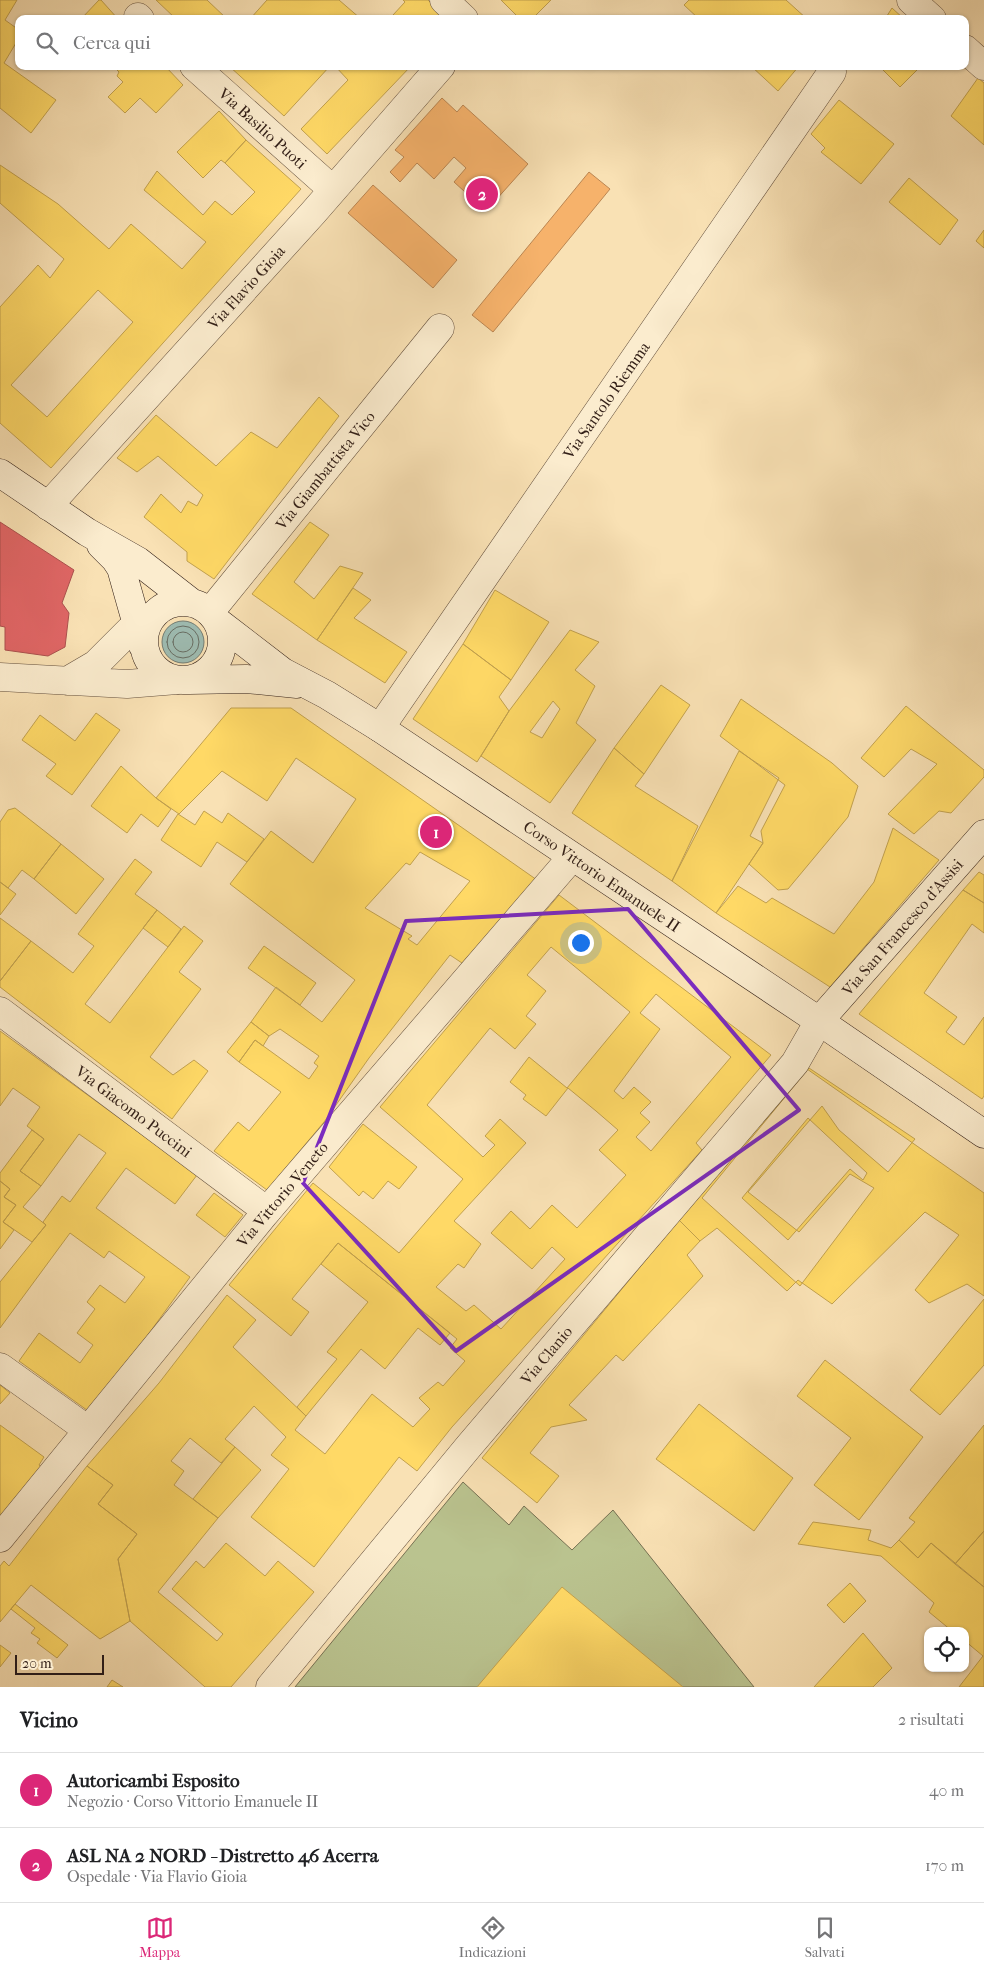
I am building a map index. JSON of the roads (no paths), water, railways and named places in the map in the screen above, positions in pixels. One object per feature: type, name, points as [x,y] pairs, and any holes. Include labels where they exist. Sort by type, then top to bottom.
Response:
[{"type":"street","points":[[444,0],[460,15]]},
{"type":"street","points":[[910,0],[927,15]]},
{"type":"street","points":[[969,53],[984,66]]},
{"type":"street","name":"Via Basilio Puoti","points":[[198,70],[333,190]]},
{"type":"street","name":"Via Flavio Gioia","points":[[48,506],[333,190],[438,70]]},
{"type":"street","name":"Via Santolo Riemma","points":[[380,728],[832,72]]},
{"type":"street","name":"Via Giambattista Vico","points":[[206,612],[440,328]]},
{"type":"street","name":"Corso Vittorio Emanuele II","points":[[0,473],[87,532],[138,561],[206,612],[266,661],[306,685],[328,695],[380,728],[819,1021],[984,1134]]},
{"type":"street","name":"Corso Vittorio Emanuele II","points":[[87,532],[115,559],[121,568],[156,669],[183,680]]},
{"type":"street","points":[[67,680],[85,672],[144,630],[170,604],[181,601],[206,612],[222,634],[222,647],[218,659],[205,673],[183,680]]},
{"type":"street","points":[[0,677],[126,684],[183,680],[246,679],[306,685]]},
{"type":"street","name":"Via San Francesco d'Assisi","points":[[819,1021],[984,834]]},
{"type":"street","name":"Via Vittorio Veneto","points":[[0,1538],[267,1211],[572,857]]},
{"type":"street","name":"Via Giacomo Puccini","points":[[0,1011],[267,1211]]},
{"type":"street","name":"Via Clanio","points":[[270,1687],[469,1446],[795,1063],[819,1021]]},
{"type":"street","points":[[0,1367],[88,1430]]},
{"type":"water","points":[[187,621],[195,624],[201,630],[204,642],[201,654],[195,660],[179,663],[171,660],[165,654],[162,638],[165,630],[171,624]]},
{"type":"place","name":"ASL NA 2 NORD - Distretto 46 Acerra","points":[[482,194]]},
{"type":"place","name":"Autoricambi Esposito","points":[[436,832]]}]
